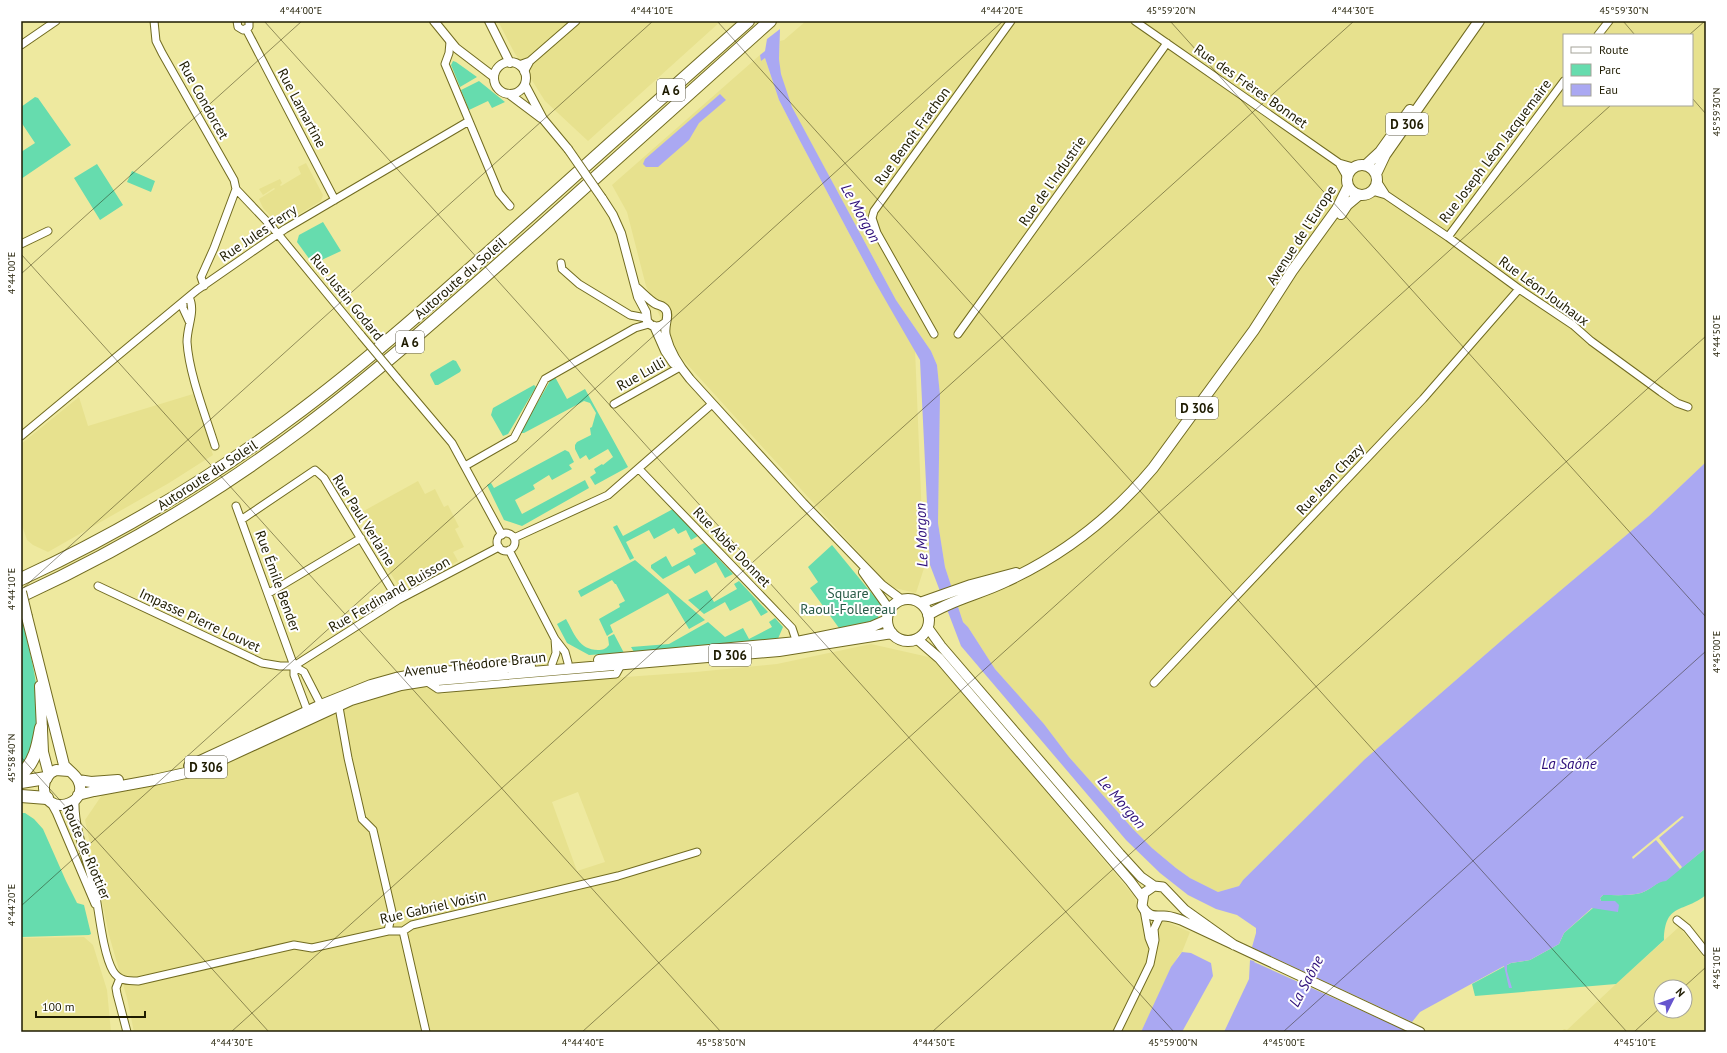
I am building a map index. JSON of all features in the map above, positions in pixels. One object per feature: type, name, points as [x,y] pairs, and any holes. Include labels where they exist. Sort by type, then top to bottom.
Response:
[{"type":"highway","name":"Autoroute du Soleil","points":[[21,579],[110,534],[174,497],[291,418],[396,334],[748,21]]},
{"type":"highway","name":"Autoroute du Soleil","points":[[21,597],[118,548],[207,494],[261,459],[346,395],[400,351],[770,21]]},
{"type":"highway","points":[[21,774],[34,758],[41,728]]},
{"type":"highway","points":[[21,782],[48,776]]},
{"type":"highway","points":[[21,796],[49,800]]},
{"type":"main road","name":"D 306","points":[[1377,177],[1385,155],[1479,21]]},
{"type":"main road","name":"D 306","points":[[1366,165],[1380,152],[1398,124],[1440,75]]},
{"type":"main road","points":[[1357,165],[1366,165],[1372,168],[1377,177],[1372,191],[1364,195],[1359,195],[1348,187],[1347,177],[1353,167],[1357,165]]},
{"type":"main road","name":"Avenue de l'Europe","points":[[920,603],[939,602],[1001,576],[1029,570],[1055,555],[1086,534],[1136,489],[1157,463],[1276,298],[1292,271],[1337,209],[1348,187]]},
{"type":"main road","name":"Avenue de l'Europe","points":[[1276,298],[1297,274],[1338,219],[1346,205],[1359,195]]},
{"type":"main road","points":[[21,592],[60,754],[64,765],[78,780],[80,786],[76,798],[65,805],[54,804],[49,800],[44,788],[48,776],[43,752],[41,728],[40,674]]},
{"type":"main road","points":[[902,600],[911,600],[920,603],[928,615],[928,628],[923,635],[917,639],[904,641],[892,633],[887,620],[890,610],[897,602],[902,600]]},
{"type":"main road","name":"Avenue de l'Europe","points":[[928,615],[939,602]]},
{"type":"main road","name":"Avenue Théodore Braun","points":[[78,780],[92,782],[108,781],[156,775],[176,770],[218,754],[323,709],[371,685],[396,678],[425,673],[552,664],[567,670],[798,645],[871,627],[887,620]]},
{"type":"main road","points":[[928,628],[941,646],[1140,877],[1154,886],[1163,887],[1186,910],[1234,945]]},
{"type":"main road","name":"Avenue Théodore Braun","points":[[323,709],[339,706],[351,700],[401,685],[621,665],[892,633]]},
{"type":"main road","points":[[917,639],[939,658],[1142,897]]},
{"type":"main road","name":"Avenue Théodore Braun","points":[[76,798],[94,791],[175,776],[202,768],[309,715]]},
{"type":"main road","points":[[48,776],[56,770],[69,771]]},
{"type":"main road","points":[[1154,886],[1146,890],[1142,897],[1144,910],[1151,915],[1181,920],[1419,1032]]},
{"type":"main road","points":[[1161,916],[1170,910],[1172,897]]},
{"type":"street","points":[[21,45],[56,21]]},
{"type":"street","name":"Rue Condorcet","points":[[154,21],[156,41],[234,180],[236,189],[278,234]]},
{"type":"street","points":[[237,21],[237,26],[239,29],[246,29],[249,27],[249,21]]},
{"type":"street","points":[[434,21],[450,42],[461,53],[494,78],[500,91],[509,94],[543,119]]},
{"type":"street","points":[[489,21],[510,63]]},
{"type":"street","points":[[524,72],[530,61],[576,21]]},
{"type":"street","name":"Rue Benoît Frachon","points":[[934,334],[877,233],[872,218],[874,211],[1011,21]]},
{"type":"street","name":"Rue des Frères Bonnet","points":[[1135,21],[1339,163],[1347,177]]},
{"type":"street","points":[[1599,34],[1609,21]]},
{"type":"street","name":"Rue Lamartine","points":[[246,29],[335,200]]},
{"type":"street","points":[[450,42],[449,54],[445,64],[446,70],[499,193],[510,206]]},
{"type":"street","name":"Rue de l'Industrie","points":[[958,334],[1166,42]]},
{"type":"street","points":[[449,54],[461,53]]},
{"type":"street","points":[[494,78],[500,67],[510,63],[519,65],[530,61]]},
{"type":"street","points":[[509,94],[517,92],[524,85],[526,80],[524,72],[519,65]]},
{"type":"street","name":"Rue Joseph Léon Jacquemaire","points":[[1448,237],[1563,82]]},
{"type":"street","points":[[524,85],[543,119],[568,149],[602,198],[617,223],[637,288],[638,297],[665,351],[673,362],[680,367],[803,503],[882,585],[902,600]]},
{"type":"street","name":"Rue Jules Ferry","points":[[21,436],[204,286],[278,234],[469,121]]},
{"type":"street","points":[[1339,163],[1353,167]]},
{"type":"street","name":"Rue Léon Jouhaux","points":[[1377,177],[1386,195]]},
{"type":"street","points":[[204,286],[201,276],[214,248],[236,189]]},
{"type":"street","name":"Rue Léon Jouhaux","points":[[1372,191],[1386,195],[1448,237],[1519,289],[1573,325],[1591,341],[1661,392],[1677,403],[1688,406]]},
{"type":"street","points":[[21,244],[48,231]]},
{"type":"street","name":"Rue Justin Godard","points":[[278,234],[397,378],[449,438],[502,535]]},
{"type":"street","points":[[561,263],[562,268],[579,284],[630,315],[649,320],[660,326],[665,323]]},
{"type":"street","points":[[637,288],[667,311],[668,317],[665,323],[666,336],[680,367]]},
{"type":"street","name":"Rue Jean Chazy","points":[[1154,683],[1423,399],[1519,289]]},
{"type":"street","points":[[189,297],[192,310],[189,320],[187,341],[188,353],[215,446]]},
{"type":"street","points":[[183,302],[183,308],[189,320]]},
{"type":"street","points":[[649,320],[650,306],[656,304]]},
{"type":"street","points":[[465,466],[514,438],[545,379],[649,320]]},
{"type":"street","name":"Rue Lulli","points":[[614,404],[680,367]]},
{"type":"street","points":[[514,538],[608,495],[712,404]]},
{"type":"street","name":"Rue Abbé Donnet","points":[[639,469],[792,628],[798,645]]},
{"type":"street","name":"Rue Paul Verlaine","points":[[241,520],[315,470],[324,478],[398,600]]},
{"type":"street","name":"Rue Émile Bender","points":[[236,506],[269,593],[294,666],[294,675],[309,715]]},
{"type":"street","points":[[507,533],[514,538],[514,546],[509,550],[504,550],[499,547],[498,539],[502,535],[507,533]]},
{"type":"street","points":[[269,593],[361,538]]},
{"type":"street","points":[[837,538],[890,610]]},
{"type":"street","name":"Rue Ferdinand Buisson","points":[[294,666],[398,600],[499,547]]},
{"type":"street","points":[[509,550],[555,639],[565,652],[567,670]]},
{"type":"street","name":"Impasse Pierre Louvet","points":[[98,586],[262,663],[280,666],[294,666]]},
{"type":"street","points":[[552,664],[556,653],[555,639]]},
{"type":"street","name":"Rue Émile Bender","points":[[294,666],[304,672],[323,709]]},
{"type":"street","points":[[339,706],[348,758],[362,819],[373,830],[392,912],[388,931]]},
{"type":"street","name":"Route de Riottier","points":[[76,798],[75,816],[88,862],[111,966],[114,972],[123,980]]},
{"type":"street","name":"Route de Riottier","points":[[49,800],[56,812],[99,913]]},
{"type":"street","name":"Rue Gabriel Voisin","points":[[123,980],[138,981],[294,945],[312,948],[388,931],[403,931],[412,925],[618,876],[697,852]]},
{"type":"street","points":[[1144,910],[1149,938],[1153,950]]},
{"type":"street","points":[[1117,1032],[1150,964],[1153,950],[1154,928],[1161,916]]},
{"type":"street","points":[[1677,920],[1687,928],[1706,952]]},
{"type":"street","points":[[403,931],[426,1032]]},
{"type":"street","points":[[123,980],[116,988],[126,1032]]},
{"type":"shaded area","points":[[498,21],[721,21],[588,141],[545,101],[514,52]]},
{"type":"shaded area","points":[[806,21],[1706,21],[1706,462],[1649,516],[1509,634],[1365,759],[1243,880],[1239,886],[1218,892],[1190,878],[1176,868],[1152,848],[1133,829],[1069,757],[1044,724],[995,669],[968,627],[963,622],[945,567],[938,523],[940,395],[937,365],[931,351],[896,300],[796,115],[788,98],[781,75],[779,59],[780,41],[784,40]]},
{"type":"shaded area","points":[[760,55],[762,60],[765,58],[779,100],[800,141],[875,282],[915,349],[924,568],[916,593],[890,587],[686,363],[675,349],[646,286],[627,212],[612,185]]},
{"type":"shaded area","points":[[306,163],[323,195],[321,201],[284,223],[276,222],[263,208],[259,199],[275,189],[274,188],[263,195],[259,189],[280,179],[282,183],[280,185],[281,186],[301,174],[298,167]]},
{"type":"shaded area","points":[[193,394],[213,455],[169,483],[48,552],[33,545],[27,540],[21,522],[21,444],[79,397],[88,426]]},
{"type":"shaded area","points":[[418,481],[425,494],[435,489],[444,507],[448,505],[459,527],[455,529],[464,547],[453,552],[458,561],[409,588],[398,585],[386,566],[388,564],[387,553],[385,554],[382,544],[374,540],[374,534],[360,513]]},
{"type":"shaded area","points":[[871,644],[933,658],[1134,896],[1142,917],[1149,922],[1167,922],[1190,932],[1182,952],[1178,956],[1141,1032],[134,1032],[127,998],[109,935],[85,820],[102,795],[165,782],[351,703],[420,685],[442,694],[540,683],[696,672],[777,664]],"holes":[[[578,792],[605,862],[577,871],[552,802]]]},
{"type":"shaded area","points":[[1679,927],[1706,960],[1706,1032],[1562,1031],[1564,1029],[1567,1030]]},
{"type":"shaded area","points":[[84,937],[93,945],[107,990],[111,1032],[21,1032],[21,938]]},
{"type":"green space","points":[[453,61],[477,77],[460,87],[451,65]]},
{"type":"green space","points":[[479,81],[505,102],[492,108],[488,101],[469,110],[461,90]]},
{"type":"green space","points":[[35,97],[38,98],[71,145],[21,179],[21,152],[35,143],[21,122],[21,107]]},
{"type":"green space","points":[[97,164],[123,205],[100,220],[74,178]]},
{"type":"green space","points":[[132,171],[155,181],[151,192],[127,182]]},
{"type":"green space","points":[[323,222],[341,251],[313,264],[297,242],[299,235]]},
{"type":"green space","points":[[453,360],[456,361],[461,370],[460,372],[438,385],[435,385],[430,375],[431,373]]},
{"type":"green space","points":[[555,377],[567,399],[585,389],[628,467],[595,485],[590,477],[596,473],[594,469],[602,464],[603,465],[613,457],[608,449],[589,460],[586,455],[580,459],[575,449],[575,445],[577,442],[591,435],[590,428],[592,427],[596,413],[590,403],[584,401],[524,433],[520,433],[550,381]]},
{"type":"green space","points":[[534,385],[536,387],[508,434],[503,436],[491,415],[493,408]]},
{"type":"green space","points":[[565,450],[569,452],[574,462],[569,465],[572,469],[552,480],[549,475],[533,485],[535,489],[515,500],[522,514],[585,480],[589,488],[522,526],[504,520],[487,485],[491,483],[494,488]]},
{"type":"green space","points":[[673,509],[698,536],[691,540],[686,530],[678,534],[674,528],[654,539],[649,530],[626,542],[634,558],[630,560],[613,527],[617,525],[623,536]]},
{"type":"green space","points":[[704,543],[733,574],[725,578],[716,562],[695,574],[689,565],[663,579],[651,568],[651,565],[666,556],[672,567],[696,554],[693,549]]},
{"type":"green space","name":"Square Raoul-Follereau","points":[[832,545],[882,606],[877,620],[839,628],[810,588],[818,582],[808,567]]},
{"type":"green space","points":[[635,560],[705,620],[689,629],[668,593],[610,625],[613,632],[607,636],[599,619],[620,607],[619,604],[625,601],[616,584],[612,580],[581,597],[578,591]]},
{"type":"green space","points":[[739,581],[768,612],[761,616],[751,600],[730,611],[725,602],[704,614],[688,600],[707,590],[714,602],[737,589],[734,584]]},
{"type":"green space","points":[[21,614],[35,676],[38,723],[35,743],[21,769]]},
{"type":"green space","points":[[775,618],[783,627],[777,641],[634,652],[631,647],[669,644],[708,622],[725,637],[743,628],[749,639],[772,627],[769,622]]},
{"type":"green space","points":[[566,619],[578,640],[586,647],[598,650],[604,649],[609,645],[608,637],[614,634],[624,653],[589,655],[567,643],[557,624]]},
{"type":"green space","points":[[21,813],[25,813],[34,819],[43,829],[77,903],[84,905],[91,934],[21,937]]},
{"type":"green space","points":[[1706,848],[1706,895],[1698,901],[1677,910],[1672,914],[1668,919],[1665,928],[1664,940],[1616,984],[1475,996],[1472,984],[1511,963],[1530,960],[1559,944],[1564,933],[1601,901],[1600,898],[1603,895],[1632,895],[1645,892],[1660,882],[1666,880]]},
{"type":"water","name":"La Saône","points":[[780,29],[779,59],[781,74],[792,107],[896,300],[931,351],[937,365],[940,395],[938,523],[945,567],[963,622],[968,627],[995,669],[1044,724],[1069,757],[1133,829],[1152,848],[1190,878],[1218,892],[1239,886],[1243,880],[1365,759],[1509,634],[1649,516],[1706,462],[1706,848],[1666,881],[1660,882],[1645,892],[1632,895],[1603,895],[1600,898],[1601,901],[1615,901],[1619,905],[1618,912],[1592,908],[1564,933],[1559,944],[1530,960],[1507,965],[1507,971],[1512,988],[1509,988],[1504,966],[1420,1012],[1404,1032],[1224,1032],[1249,979],[1250,960],[1254,961],[1259,951],[1252,947],[1256,928],[1237,915],[1216,909],[1188,895],[1160,873],[1126,840],[961,646],[930,565],[920,360],[875,282],[800,141],[779,100],[765,58],[761,61],[760,55],[765,51],[767,39]]},
{"type":"water","points":[[720,94],[726,100],[699,123],[689,140],[658,167],[646,167],[643,164],[645,159]]},
{"type":"water","points":[[1182,952],[1191,953],[1211,963],[1213,976],[1182,1032],[1141,1032],[1171,967]]},
{"type":"pier","points":[[1682,816],[1684,817],[1659,838],[1682,867],[1680,869],[1656,840],[1633,859],[1632,857]]},
{"type":"pier","points":[[1259,951],[1414,1023],[1407,1031],[1254,962]]},
{"type":"water label","name":"Le Morgon","points":[[861,213]]},
{"type":"water label","name":"Le Morgon","points":[[921,535]]},
{"type":"water label","name":"Le Morgon","points":[[1122,802]]}]
